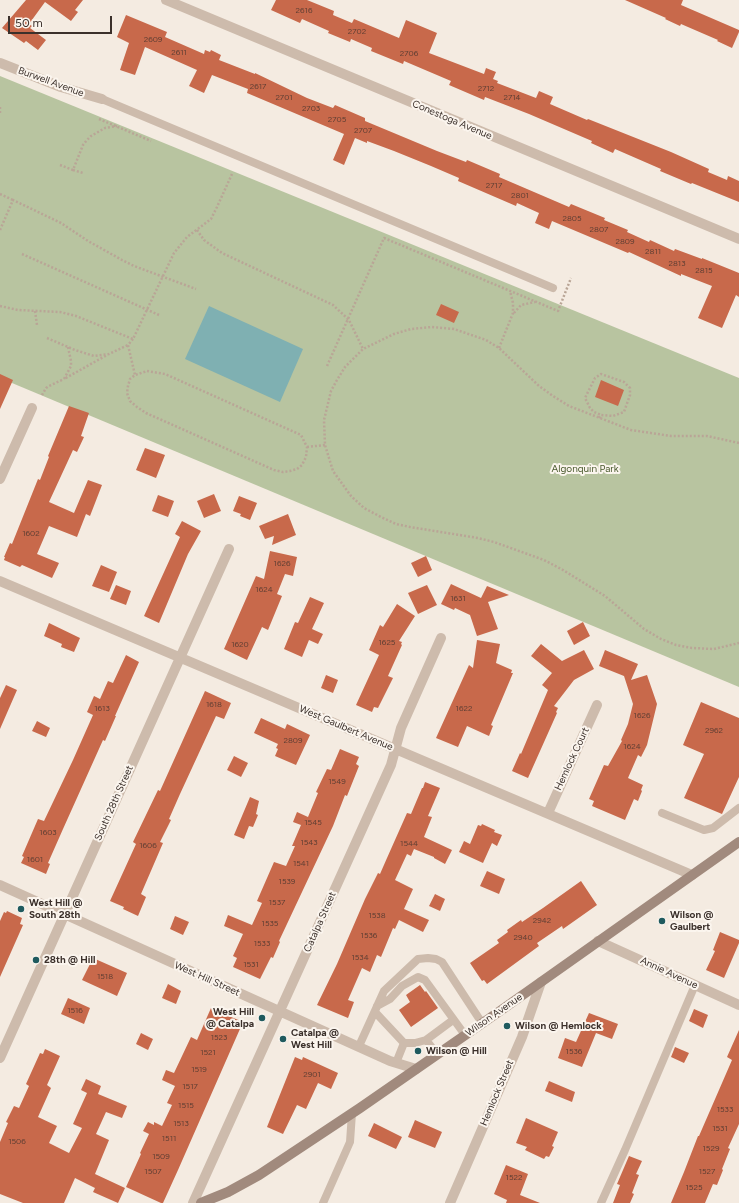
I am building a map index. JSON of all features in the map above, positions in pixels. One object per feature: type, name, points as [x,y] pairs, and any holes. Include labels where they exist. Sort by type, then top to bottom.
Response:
[{"type":"street","name":"Conestoga Avenue","points":[[166,0],[739,239]]},
{"type":"street","name":"Burwell Avenue","points":[[0,63],[61,87],[102,99]]},
{"type":"street","points":[[0,479],[32,408]]},
{"type":"street","name":"South 28th Street","points":[[0,1058],[228,549]]},
{"type":"street","name":"West Gaulbert Avenue","points":[[0,581],[692,875]]},
{"type":"street","name":"Catalpa Street","points":[[194,1203],[391,764],[401,728],[441,638]]},
{"type":"street","name":"Hemlock Court","points":[[548,813],[597,706]]},
{"type":"street","name":"Wilson Avenue","points":[[201,1203],[228,1192],[259,1176],[465,1035],[739,842]]},
{"type":"street","name":"West Hill Street","points":[[0,885],[396,1063],[416,1069]]},
{"type":"street","name":"Annie Avenue","points":[[598,941],[739,1005]]},
{"type":"street","name":"Hemlock Street","points":[[450,1203],[522,1036],[541,982]]},
{"type":"lane","points":[[102,99],[553,288]]},
{"type":"lane","points":[[662,812],[704,830],[713,828],[739,808]]},
{"type":"lane","points":[[358,1046],[384,992],[418,959],[436,958],[442,962],[482,1023]]},
{"type":"lane","points":[[376,1009],[390,999],[402,986],[418,977],[425,980],[465,1035]]},
{"type":"lane","points":[[601,1203],[696,985]]},
{"type":"lane","points":[[376,1009],[404,1043]]},
{"type":"lane","points":[[404,1043],[415,1043],[426,1040],[453,1020]]},
{"type":"lane","points":[[426,1040],[437,1054]]},
{"type":"lane","points":[[396,1063],[404,1043]]},
{"type":"lane","points":[[323,1203],[350,1142],[352,1113]]},
{"type":"path","points":[[0,107],[0,115]]},
{"type":"path","points":[[99,119],[151,141]]},
{"type":"path","points":[[73,170],[86,140],[105,128],[117,126]]},
{"type":"path","points":[[60,165],[83,174]]},
{"type":"path","points":[[42,395],[46,388],[128,345],[133,339],[178,247],[187,237],[207,222],[216,211],[232,174]]},
{"type":"path","points":[[0,194],[61,223],[88,241],[122,260],[162,277],[196,289]]},
{"type":"path","points":[[0,230],[14,200]]},
{"type":"path","points":[[197,230],[204,240],[222,253],[333,304],[349,320],[363,349]]},
{"type":"path","points":[[327,366],[349,320],[384,238],[558,311],[571,278]]},
{"type":"path","points":[[22,254],[147,308],[159,315]]},
{"type":"path","points":[[499,348],[513,313],[513,303],[510,291]]},
{"type":"path","points":[[513,313],[527,303],[536,302]]},
{"type":"path","points":[[0,306],[18,310],[52,310],[68,313],[133,339]]},
{"type":"path","points":[[35,311],[37,325]]},
{"type":"path","points":[[739,443],[707,436],[671,436],[631,430],[600,416],[569,406],[539,386],[499,348],[486,340],[454,329],[432,327],[411,329],[394,334],[363,349],[345,367],[331,391],[324,420],[325,445],[332,471],[351,496],[364,508],[396,524],[478,538],[510,546],[544,560],[605,596],[644,629],[676,645],[692,648],[714,649],[739,643]]},
{"type":"path","points":[[47,338],[87,355],[94,356],[109,354]]},
{"type":"path","points":[[128,345],[135,375]]},
{"type":"path","points":[[64,379],[71,361],[68,347]]},
{"type":"path","points":[[147,371],[165,374],[301,435],[307,447],[306,457],[297,469],[283,472],[274,470],[146,413],[130,401],[127,393],[130,379],[135,375],[147,371]]},
{"type":"path","points":[[601,374],[624,382],[630,388],[630,392],[624,412],[613,416],[600,416],[590,408],[585,398],[595,378],[601,374]]},
{"type":"path","points":[[307,447],[325,445]]},
{"type":"green space","name":"Algonquin Park","points":[[0,76],[739,378],[739,687],[0,378]]},
{"type":"water","points":[[209,306],[303,349],[280,402],[185,359]]},
{"type":"building","points":[[26,0],[83,0],[75,10],[78,12],[71,21],[45,2],[29,24],[32,26],[30,28],[46,40],[38,50],[26,41],[24,43],[2,28]]},
{"type":"building","points":[[276,0],[307,0],[334,11],[333,15],[352,23],[354,19],[399,38],[406,20],[437,33],[429,53],[484,74],[486,68],[496,72],[493,79],[498,81],[497,83],[536,98],[539,91],[553,97],[550,104],[587,120],[588,119],[671,152],[709,169],[708,172],[727,180],[728,176],[739,181],[739,202],[660,171],[661,169],[615,149],[613,153],[591,143],[592,141],[529,114],[485,97],[484,100],[449,85],[451,81],[404,61],[403,64],[371,51],[372,48],[351,39],[350,42],[328,33],[329,31],[302,19],[300,23],[271,10]]},
{"type":"building","points":[[625,0],[683,0],[681,5],[739,30],[739,32],[732,48],[717,41],[718,40],[681,24],[680,26],[665,19],[666,18]]},
{"type":"building","points":[[126,15],[167,32],[165,37],[204,54],[205,50],[210,52],[211,50],[221,55],[219,60],[255,73],[307,98],[333,108],[335,105],[365,118],[365,121],[437,151],[466,162],[467,160],[500,174],[499,177],[569,207],[571,204],[605,218],[604,220],[628,230],[627,232],[649,242],[650,240],[674,251],[675,249],[702,258],[739,273],[739,297],[736,295],[722,328],[698,318],[712,286],[681,274],[681,276],[629,252],[628,253],[552,221],[549,229],[535,223],[539,213],[517,203],[516,206],[458,181],[459,178],[367,141],[367,143],[355,138],[344,165],[333,160],[344,134],[247,93],[248,89],[212,75],[204,93],[189,86],[197,70],[145,47],[135,75],[120,70],[129,43],[117,37]]},
{"type":"building","points":[[441,304],[459,312],[454,323],[436,315]]},
{"type":"building","points":[[0,374],[13,380],[0,409]]},
{"type":"building","points":[[601,380],[624,390],[618,406],[595,397]]},
{"type":"building","points":[[69,406],[89,413],[81,436],[84,437],[77,452],[73,450],[49,502],[74,513],[88,480],[102,485],[90,516],[86,514],[77,537],[49,526],[37,554],[59,563],[52,578],[22,565],[20,567],[4,560],[4,557],[10,543],[12,544],[38,479],[40,480],[49,457],[48,456]]},
{"type":"building","points":[[145,448],[165,455],[156,478],[136,470]]},
{"type":"building","points":[[214,494],[221,511],[204,518],[197,501]]},
{"type":"building","points":[[158,495],[174,501],[168,517],[152,511]]},
{"type":"building","points":[[239,496],[257,503],[250,520],[233,511]]},
{"type":"building","points":[[288,514],[296,535],[272,545],[274,536],[265,539],[259,526]]},
{"type":"building","points":[[182,521],[201,531],[188,554],[159,623],[144,616],[180,537],[175,534]]},
{"type":"building","points":[[270,551],[297,557],[293,576],[285,574],[277,594],[282,596],[268,630],[262,627],[247,660],[224,649],[256,576],[264,579]]},
{"type":"building","points":[[426,556],[432,570],[418,577],[411,563]]},
{"type":"building","points":[[101,565],[117,572],[109,592],[92,586]]},
{"type":"building","points":[[451,584],[481,598],[487,586],[509,595],[488,602],[498,629],[477,636],[470,615],[455,608],[454,610],[441,604]]},
{"type":"building","points":[[116,585],[131,591],[126,605],[110,599]]},
{"type":"building","points":[[427,585],[437,605],[418,614],[408,593]]},
{"type":"building","points":[[310,597],[324,603],[312,629],[323,634],[318,644],[309,640],[302,657],[284,649],[295,622],[298,623]]},
{"type":"building","points":[[397,604],[415,616],[399,641],[402,642],[402,645],[388,676],[393,678],[378,708],[374,707],[372,712],[356,705],[379,655],[369,650],[380,625],[383,627]]},
{"type":"building","points":[[583,622],[590,636],[574,645],[567,631]]},
{"type":"building","points":[[49,623],[80,638],[74,652],[61,647],[62,644],[44,636]]},
{"type":"building","points":[[477,640],[500,644],[496,663],[512,670],[511,673],[513,673],[491,725],[493,726],[489,736],[467,726],[458,747],[436,738],[469,665],[473,668]]},
{"type":"building","points":[[541,644],[562,661],[584,650],[594,669],[574,680],[554,706],[558,708],[557,713],[528,778],[512,771],[520,753],[521,754],[548,690],[542,685],[552,673],[531,656]]},
{"type":"building","points":[[605,650],[638,664],[631,680],[647,675],[657,704],[647,745],[641,757],[638,755],[628,778],[643,785],[642,791],[638,801],[634,799],[625,820],[592,806],[594,801],[589,799],[604,765],[608,766],[622,741],[621,740],[628,724],[633,704],[624,676],[599,666]]},
{"type":"building","points":[[126,655],[139,662],[105,741],[103,740],[48,863],[50,864],[46,874],[21,863],[24,857],[22,856],[38,819],[44,821],[73,760],[93,715],[87,712],[94,696],[100,699],[108,681],[113,683]]},
{"type":"building","points":[[326,675],[338,680],[333,693],[321,688]]},
{"type":"building","points":[[6,685],[17,690],[0,729],[0,698]]},
{"type":"building","points":[[205,691],[231,703],[224,719],[216,716],[169,819],[171,820],[160,842],[163,843],[141,894],[146,897],[138,916],[123,909],[124,907],[110,901],[136,844],[133,842],[158,790],[160,791]]},
{"type":"building","points":[[701,702],[739,718],[739,777],[722,814],[684,798],[704,754],[683,745]]},
{"type":"building","points":[[261,718],[285,729],[287,724],[310,735],[296,765],[275,756],[278,749],[276,748],[278,744],[254,733]]},
{"type":"building","points":[[37,721],[50,728],[46,737],[32,731]]},
{"type":"building","points":[[340,749],[359,757],[356,764],[359,766],[347,796],[345,795],[333,826],[279,941],[280,942],[273,958],[271,957],[260,979],[233,967],[237,958],[233,956],[243,934],[224,926],[228,915],[252,925],[262,903],[257,901],[274,862],[286,866],[295,846],[292,846],[301,825],[293,822],[297,812],[308,817],[318,793],[316,792],[327,769],[331,770]]},
{"type":"building","points":[[234,756],[248,763],[241,777],[227,770]]},
{"type":"building","points":[[425,782],[440,788],[428,816],[432,817],[424,837],[452,850],[445,864],[434,857],[414,849],[411,856],[407,854],[395,880],[413,889],[404,909],[429,920],[423,932],[399,920],[395,929],[393,928],[381,957],[377,955],[370,972],[362,968],[348,1000],[354,1002],[348,1018],[317,1005],[337,964],[365,899],[378,873],[380,874],[407,813],[411,814]]},
{"type":"building","points":[[250,797],[259,801],[256,814],[258,815],[253,827],[249,826],[244,839],[234,835]]},
{"type":"building","points":[[482,824],[495,830],[494,832],[502,835],[497,846],[492,843],[483,863],[459,852],[464,841],[470,844],[478,825],[481,826]]},
{"type":"building","points":[[487,871],[505,879],[499,894],[480,886]]},
{"type":"building","points":[[581,881],[597,905],[563,929],[562,926],[537,943],[539,946],[487,984],[484,980],[482,981],[470,963],[499,943],[497,940],[508,932],[507,930],[521,920],[522,922]]},
{"type":"building","points":[[435,894],[445,899],[440,911],[429,906]]},
{"type":"building","points":[[7,911],[22,918],[20,924],[23,925],[0,977],[0,921],[4,912],[6,913]]},
{"type":"building","points":[[175,916],[189,922],[183,935],[170,929]]},
{"type":"building","points":[[720,932],[739,940],[724,978],[706,970],[715,951],[713,950]]},
{"type":"building","points":[[93,958],[127,973],[117,996],[82,980]]},
{"type":"building","points":[[168,984],[181,991],[176,1004],[162,998]]},
{"type":"building","points":[[420,985],[438,1008],[411,1027],[399,1010],[410,1002],[406,995]]},
{"type":"building","points":[[68,998],[90,1008],[84,1024],[61,1014]]},
{"type":"building","points":[[216,1007],[226,1011],[224,1014],[243,1022],[178,1170],[163,1203],[161,1203],[126,1187],[149,1134],[143,1131],[148,1122],[154,1125],[154,1122],[162,1126],[172,1105],[167,1103],[175,1086],[162,1080],[166,1070],[174,1073],[191,1037],[197,1040],[211,1008],[214,1010]]},
{"type":"building","points":[[694,1009],[708,1015],[703,1028],[689,1021]]},
{"type":"building","points":[[589,1013],[618,1024],[612,1039],[596,1033],[582,1067],[558,1058],[565,1038],[576,1042]]},
{"type":"building","points":[[739,1030],[739,1124],[728,1148],[730,1149],[722,1169],[723,1170],[717,1185],[713,1184],[705,1203],[671,1203],[698,1136],[732,1060],[727,1057]]},
{"type":"building","points":[[141,1033],[153,1039],[148,1050],[136,1044]]},
{"type":"building","points":[[675,1047],[689,1053],[684,1063],[671,1057]]},
{"type":"building","points":[[45,1049],[60,1056],[47,1085],[51,1088],[38,1117],[57,1126],[49,1143],[69,1153],[82,1128],[73,1124],[87,1093],[81,1090],[86,1079],[101,1086],[98,1094],[127,1106],[122,1118],[106,1112],[96,1134],[109,1140],[95,1174],[125,1188],[118,1203],[93,1192],[95,1188],[75,1178],[64,1203],[23,1203],[0,1194],[0,1142],[8,1123],[6,1122],[14,1106],[19,1108],[29,1086],[26,1084],[40,1053],[43,1054]]},
{"type":"building","points":[[295,1057],[302,1060],[303,1057],[338,1073],[331,1089],[318,1083],[306,1109],[297,1105],[283,1134],[267,1127]]},
{"type":"building","points":[[549,1081],[575,1092],[572,1102],[545,1091]]},
{"type":"building","points":[[526,1118],[558,1132],[552,1146],[554,1147],[549,1157],[546,1156],[544,1159],[525,1150],[527,1147],[516,1143]]},
{"type":"building","points":[[415,1120],[442,1132],[435,1148],[408,1137]]},
{"type":"building","points":[[374,1123],[402,1137],[396,1149],[368,1136]]},
{"type":"building","points":[[629,1156],[642,1161],[636,1174],[639,1175],[632,1193],[634,1194],[630,1203],[613,1203],[620,1185],[617,1184]]},
{"type":"building","points":[[506,1165],[528,1174],[520,1195],[540,1203],[506,1203],[507,1200],[494,1194]]},
{"type":"place","name":"West Hill @ South 28th","points":[[21,909]]},
{"type":"place","name":"Wilson @ Gaulbert","points":[[662,921]]},
{"type":"place","name":"28th @ Hill","points":[[36,960]]},
{"type":"place","name":"West Hill @ Catalpa","points":[[262,1018]]},
{"type":"place","name":"Wilson @ Hemlock","points":[[507,1026]]},
{"type":"place","name":"Catalpa @ West Hill","points":[[283,1039]]},
{"type":"place","name":"Wilson @ Hill","points":[[418,1051]]}]
